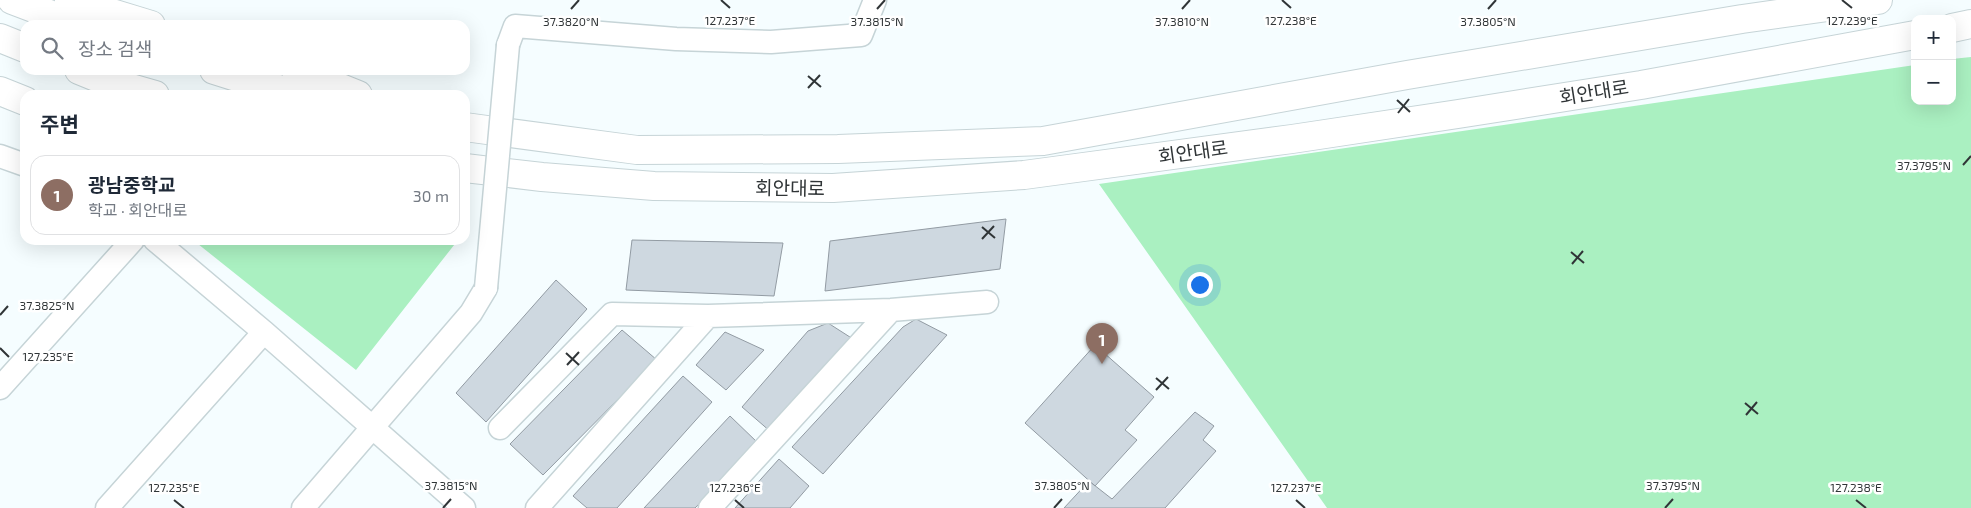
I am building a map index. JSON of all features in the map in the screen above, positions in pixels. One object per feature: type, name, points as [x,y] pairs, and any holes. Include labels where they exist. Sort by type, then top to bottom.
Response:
[{"type":"highway","points":[[12,0],[65,20]]},
{"type":"highway","points":[[69,0],[135,20]]},
{"type":"highway","points":[[1787,12],[1822,0]]},
{"type":"highway","name":"회안대로","points":[[470,128],[637,150],[838,149],[1043,141],[1407,75],[1787,12],[1878,0]]},
{"type":"highway","points":[[1956,28],[1971,24]]},
{"type":"highway","points":[[1956,29],[1971,31]]},
{"type":"highway","name":"회안대로","points":[[470,169],[542,177],[654,186],[833,188],[1024,175],[1292,139],[1458,114],[1640,85],[1911,36]]},
{"type":"highway","points":[[0,38],[20,46]]},
{"type":"highway","points":[[91,75],[138,90]]},
{"type":"highway","points":[[230,75],[283,90]]},
{"type":"highway","points":[[308,75],[346,90]]},
{"type":"highway","points":[[0,91],[20,99]]},
{"type":"street","points":[[303,508],[471,313],[486,288],[508,45],[516,26],[676,39],[771,42],[862,35],[875,0]]},
{"type":"street","points":[[0,156],[20,163]]},
{"type":"street","points":[[0,388],[129,245]]},
{"type":"street","points":[[161,245],[264,332],[464,508]]},
{"type":"street","points":[[500,428],[612,314],[708,316],[891,310],[987,302]]},
{"type":"street","points":[[710,508],[891,310]]},
{"type":"street","points":[[537,508],[708,316]]},
{"type":"street","points":[[107,508],[264,332]]},
{"type":"green space","points":[[1971,57],[1971,508],[1327,508],[1099,184],[1911,66],[1911,105],[1956,105],[1956,59]]},
{"type":"green space","points":[[199,245],[454,245],[356,370]]},
{"type":"building","points":[[1006,219],[1000,269],[825,291],[830,241]]},
{"type":"building","points":[[632,240],[783,243],[774,296],[626,290]]},
{"type":"building","points":[[556,280],[587,309],[486,422],[456,393]]},
{"type":"building","points":[[916,319],[947,335],[823,474],[792,447],[903,327]]},
{"type":"building","points":[[828,323],[853,339],[771,432],[742,407],[808,331]]},
{"type":"building","points":[[622,330],[657,360],[543,475],[510,444]]},
{"type":"building","points":[[725,332],[764,350],[726,390],[696,365]]},
{"type":"building","points":[[1095,345],[1154,397],[1125,430],[1137,440],[1095,486],[1025,423]]},
{"type":"building","points":[[683,376],[712,402],[617,508],[587,508],[573,496]]},
{"type":"building","points":[[1195,412],[1214,426],[1203,440],[1216,451],[1165,508],[1064,508],[1089,481],[1112,499]]},
{"type":"building","points":[[730,416],[758,443],[695,508],[644,508]]},
{"type":"building","points":[[779,459],[809,486],[790,508],[735,508]]},
{"type":"place","name":"광남중학교","points":[[1102,364]]}]
